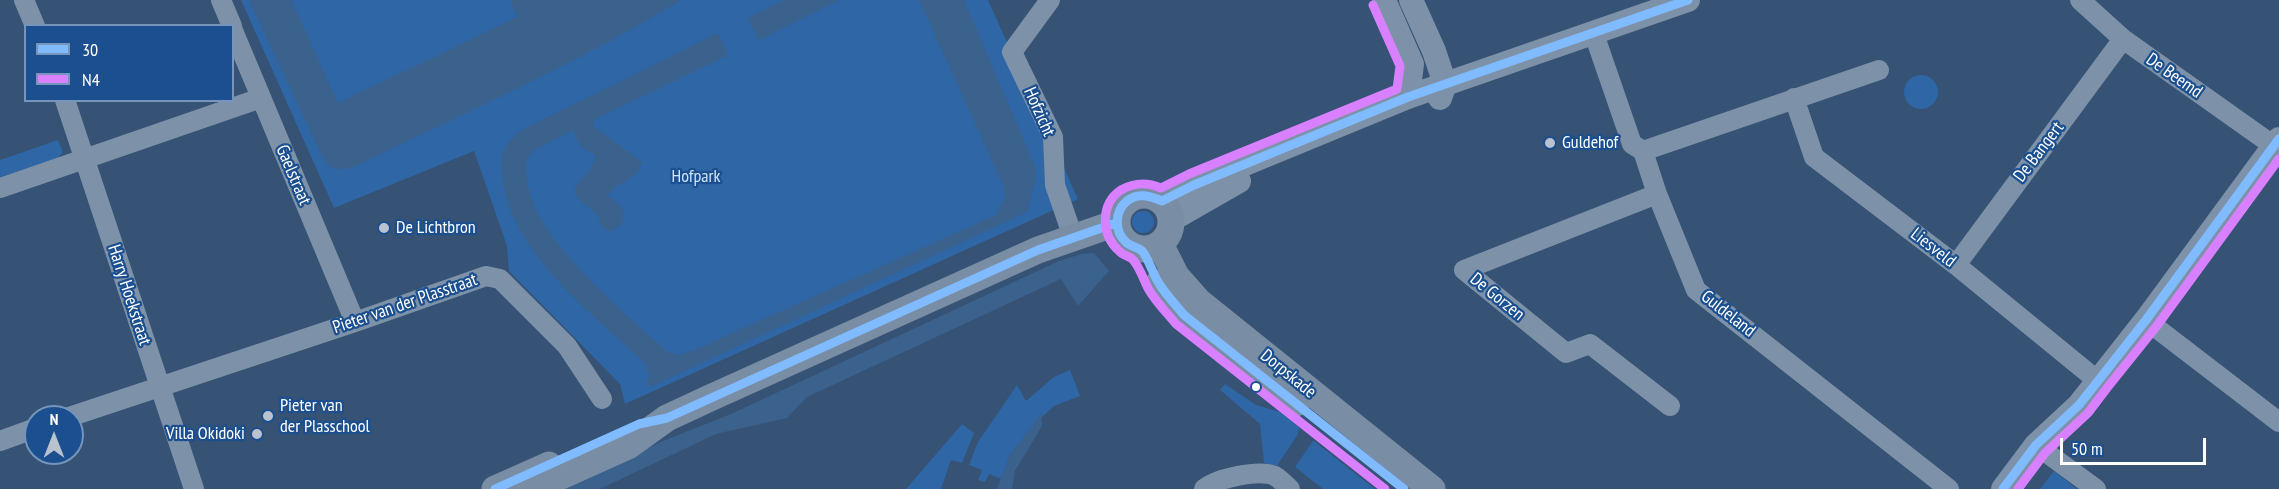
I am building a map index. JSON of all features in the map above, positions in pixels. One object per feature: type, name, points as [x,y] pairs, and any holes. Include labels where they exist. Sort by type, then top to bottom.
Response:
[{"type":"main road","points":[[1147,195],[1159,229],[1132,247],[1118,233],[1116,223],[1120,208],[1132,197],[1147,195]]},
{"type":"main road","points":[[532,489],[628,446],[667,418],[1038,250],[1116,223]]},
{"type":"main road","name":"Dorpskade","points":[[1159,229],[1160,285],[1184,315],[1404,489]]},
{"type":"main road","name":"Dorpskade","points":[[1159,229],[1176,276],[1198,301],[1432,489]]},
{"type":"main road","points":[[495,489],[639,424],[667,418]]},
{"type":"street","points":[[24,0],[34,24]]},
{"type":"street","name":"Gaelstraat","points":[[221,0],[231,24]]},
{"type":"street","name":"Hofzicht","points":[[1050,0],[1012,52],[1053,137],[1055,185],[1073,237]]},
{"type":"street","points":[[1384,0],[1412,64],[1408,97]]},
{"type":"street","points":[[1159,229],[1229,185],[1411,113],[1442,98],[1445,84],[1411,0]]},
{"type":"street","points":[[1159,229],[1194,185],[1408,97],[1688,0]]},
{"type":"street","name":"De Beemd","points":[[2080,0],[2123,39],[2277,142]]},
{"type":"street","points":[[1402,41],[1413,44],[1421,41],[1425,31]]},
{"type":"street","name":"Gaelstraat","points":[[234,32],[355,322]]},
{"type":"street","name":"Guldeland","points":[[1594,34],[1632,144],[1643,151],[1696,290],[1949,489]]},
{"type":"street","name":"De Bangert","points":[[1956,265],[2123,39]]},
{"type":"street","points":[[1643,151],[1879,70]]},
{"type":"street","points":[[0,188],[261,98]]},
{"type":"street","name":"Liesveld","points":[[1794,98],[1814,157],[1956,265],[2098,381]]},
{"type":"street","name":"Harry Hoekstraat","points":[[66,102],[194,489]]},
{"type":"street","points":[[2002,489],[2037,445],[2079,405],[2146,320],[2277,142]]},
{"type":"street","name":"De Gorzen","points":[[1658,194],[1464,270],[1566,353],[1590,344],[1670,406]]},
{"type":"street","name":"Pieter van der Plasstraat","points":[[84,412],[486,276],[500,279],[567,346],[602,399]]},
{"type":"street","points":[[2146,320],[2279,422]]},
{"type":"street","points":[[0,441],[24,432]]},
{"type":"street","points":[[2037,445],[2096,489]]},
{"type":"street","points":[[1204,489],[1220,479],[1255,475],[1274,476],[1290,489]]},
{"type":"green space","name":"Hofpark","points":[[241,0],[988,0],[1078,199],[625,404],[620,384],[509,271],[507,246],[474,151],[334,208]]},
{"type":"green space","points":[[1921,75],[1933,80],[1938,92],[1933,104],[1921,109],[1909,104],[1904,92],[1909,80]]},
{"type":"green space","points":[[58,140],[63,152],[57,159],[0,177],[0,160]]},
{"type":"green space","points":[[1143,211],[1151,214],[1154,222],[1151,230],[1143,233],[1135,230],[1132,222],[1135,214]]},
{"type":"green space","points":[[1070,370],[1080,396],[1054,406],[1041,418],[1041,415],[1010,455],[1001,479],[989,474],[985,482],[978,480],[982,470],[969,465],[978,442],[1017,385],[1026,401],[1054,377]]},
{"type":"green space","points":[[1225,384],[1256,405],[1280,412],[1299,427],[1298,434],[1277,466],[1264,463],[1260,424],[1220,390]]},
{"type":"green space","points":[[962,424],[974,433],[962,463],[951,460],[941,489],[906,489]]},
{"type":"green space","points":[[1313,441],[1375,489],[1323,489],[1295,467]]},
{"type":"green space","points":[[2054,471],[2077,489],[2040,489]]},
{"type":"shaded area","points":[[249,0],[291,0],[338,103],[517,17],[510,0],[681,0],[601,46],[519,87],[354,167],[335,169],[328,165],[322,156]]},
{"type":"shaded area","points":[[785,0],[839,0],[759,40],[748,18]]},
{"type":"shaded area","points":[[919,0],[964,0],[1036,169],[1036,179],[1027,212],[650,387],[647,380],[650,377],[645,363],[558,281],[538,258],[522,233],[510,207],[503,180],[503,153],[512,138],[520,131],[718,33],[728,55],[595,119],[593,126],[642,162],[631,178],[608,195],[619,205],[624,217],[620,225],[613,230],[604,229],[596,213],[577,197],[575,192],[579,182],[592,166],[594,154],[580,145],[573,130],[534,150],[526,160],[528,185],[536,210],[577,266],[667,352],[679,355],[692,351],[996,215],[1005,198],[1004,187]]},
{"type":"shaded area","points":[[1094,253],[1109,271],[1078,306],[1061,279],[807,397],[787,418],[716,434],[600,489],[558,489],[663,441],[731,414],[1059,261],[1081,254]]},
{"type":"shaded area","points":[[1041,414],[1042,426],[1015,471],[1012,489],[997,489],[1010,455]]},
{"type":"transit line","name":"30","points":[[1404,489],[1184,315],[1160,285],[1143,252],[1123,238],[1117,222],[1120,211],[1127,201],[1135,196],[1149,196],[1162,201],[1194,185],[1408,97],[1688,0]]},
{"type":"transit line","name":"N4","points":[[1373,5],[1400,66],[1397,89],[1189,174],[1161,188],[1141,184],[1126,187],[1109,203],[1105,220],[1113,244],[1121,253],[1134,261],[1147,287],[1176,324],[1385,489]]},
{"type":"transit line","name":"30","points":[[2003,489],[2036,445],[2079,405],[2098,381],[2146,320],[2279,139]]},
{"type":"transit line","name":"N4","points":[[2018,489],[2045,453],[2088,413],[2156,327],[2279,159]]},
{"type":"transit line","name":"30","points":[[495,489],[639,424],[667,418],[1038,250],[1116,223]]},
{"type":"place","name":"Guldehof","points":[[1550,143]]},
{"type":"place","name":"De Lichtbron","points":[[384,228]]},
{"type":"place","name":"Pieter van der Plasschool","points":[[268,416]]},
{"type":"place","name":"Villa Okidoki","points":[[257,434]]}]
